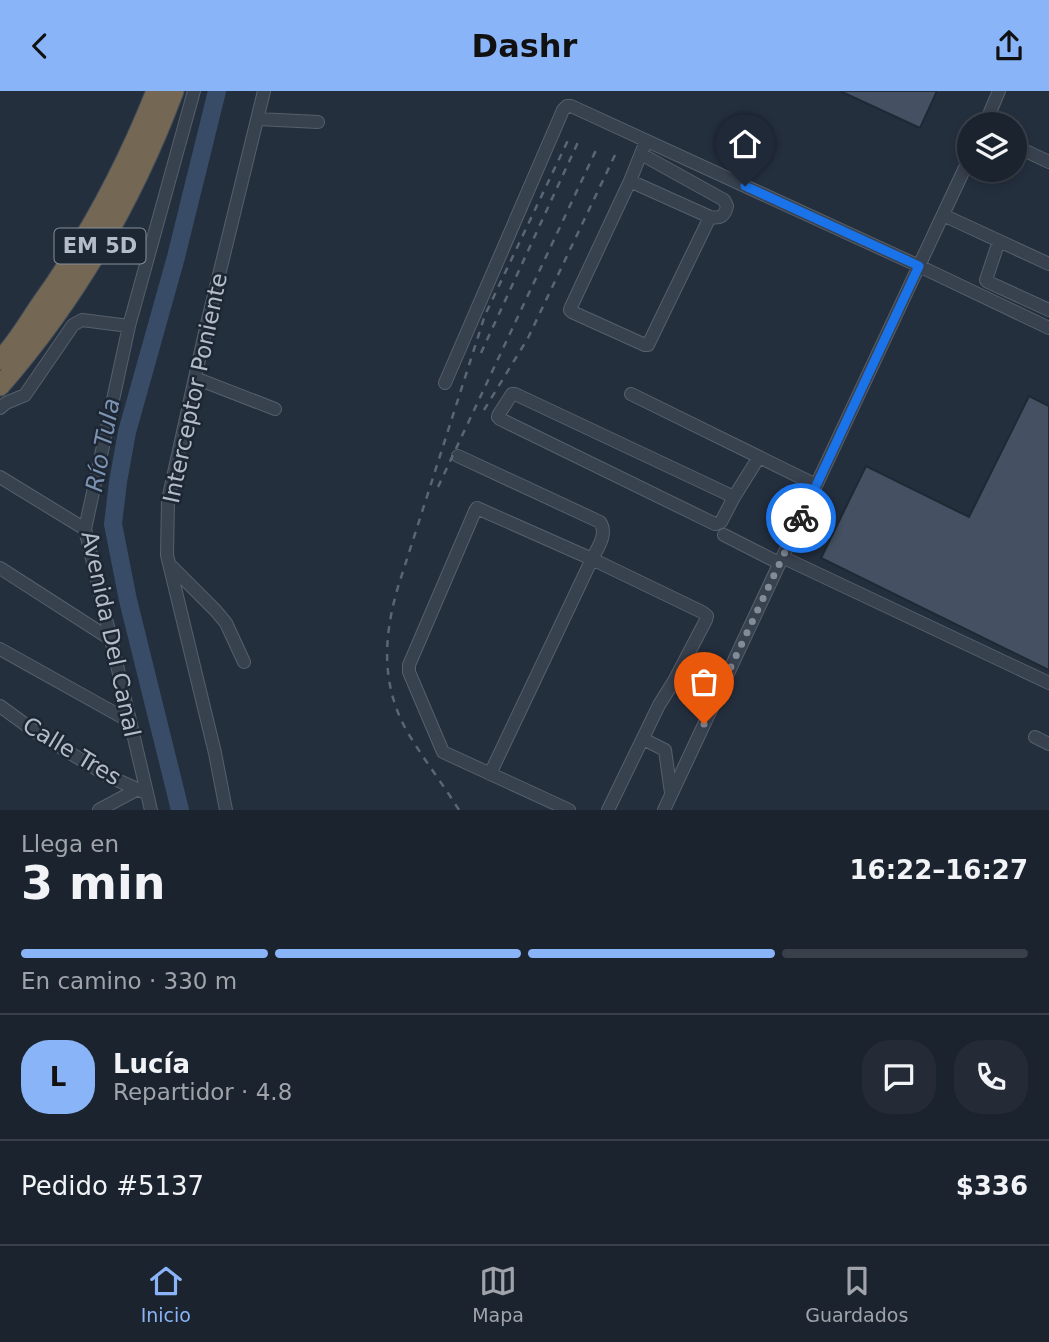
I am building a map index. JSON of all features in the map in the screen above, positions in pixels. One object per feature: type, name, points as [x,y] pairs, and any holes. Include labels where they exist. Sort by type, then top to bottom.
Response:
[{"type":"highway","points":[[110,194],[111,175],[147,91]]},
{"type":"highway","name":"EM 5D","points":[[0,360],[68,266],[110,194],[156,91]]},
{"type":"highway","name":"EM 5D","points":[[0,386],[20,363],[86,272],[159,133],[174,91]]},
{"type":"street","name":"Avenida Del Canal","points":[[151,810],[142,791],[129,721],[85,529],[129,326],[194,91]]},
{"type":"street","name":"Interceptor Poniente","points":[[226,810],[215,753],[167,555],[168,500],[206,328],[264,91]]},
{"type":"street","points":[[990,112],[999,91]]},
{"type":"street","points":[[445,383],[567,106],[644,147],[724,200],[727,206],[719,218],[710,216],[629,181]]},
{"type":"street","points":[[258,119],[318,123]]},
{"type":"street","points":[[644,147],[570,310],[648,345],[710,216]]},
{"type":"street","points":[[644,147],[919,266],[1049,328]]},
{"type":"street","points":[[1027,152],[1049,162]]},
{"type":"street","points":[[664,810],[958,182]]},
{"type":"street","points":[[943,215],[1049,264]]},
{"type":"street","points":[[999,241],[986,280],[1049,310]]},
{"type":"street","points":[[0,408],[25,395],[73,325],[82,320],[129,326]]},
{"type":"street","points":[[195,378],[275,409]]},
{"type":"street","points":[[734,497],[515,394],[509,396],[499,414],[500,419],[715,524],[720,523],[759,457]]},
{"type":"street","points":[[631,394],[816,485]]},
{"type":"street","points":[[458,456],[600,522],[604,533],[490,774]]},
{"type":"street","points":[[0,477],[85,529]]},
{"type":"street","points":[[569,810],[443,753],[408,669],[474,510],[480,508],[593,559],[707,616],[659,705],[608,810]]},
{"type":"street","points":[[724,535],[1049,683]]},
{"type":"street","points":[[170,565],[226,623],[244,661]]},
{"type":"street","points":[[0,568],[111,640]]},
{"type":"street","points":[[0,649],[129,721]]},
{"type":"street","name":"Calle Tres","points":[[0,706],[37,733],[108,776],[142,791]]},
{"type":"street","points":[[1035,737],[1049,744]]},
{"type":"street","points":[[643,739],[665,750],[671,793]]},
{"type":"street","points":[[99,810],[142,791]]},
{"type":"building","points":[[840,91],[937,91],[920,128]]},
{"type":"building","points":[[1029,396],[1049,406],[1049,670],[821,558],[866,466],[969,517]]},
{"type":"waterway","name":"Río Tula","points":[[180,810],[128,600],[113,524],[127,432],[176,257],[217,91]]},
{"type":"railway","points":[[459,810],[414,743],[399,715],[389,680],[389,625],[398,587],[485,315],[570,136]]},
{"type":"railway","points":[[481,353],[579,140]]},
{"type":"railway","points":[[438,487],[597,148]]},
{"type":"railway","points":[[484,410],[528,338],[615,155]]},
{"type":"way so far","points":[[704,724],[801,518]]},
{"type":"route","points":[[745,186],[919,266],[801,518]]}]
